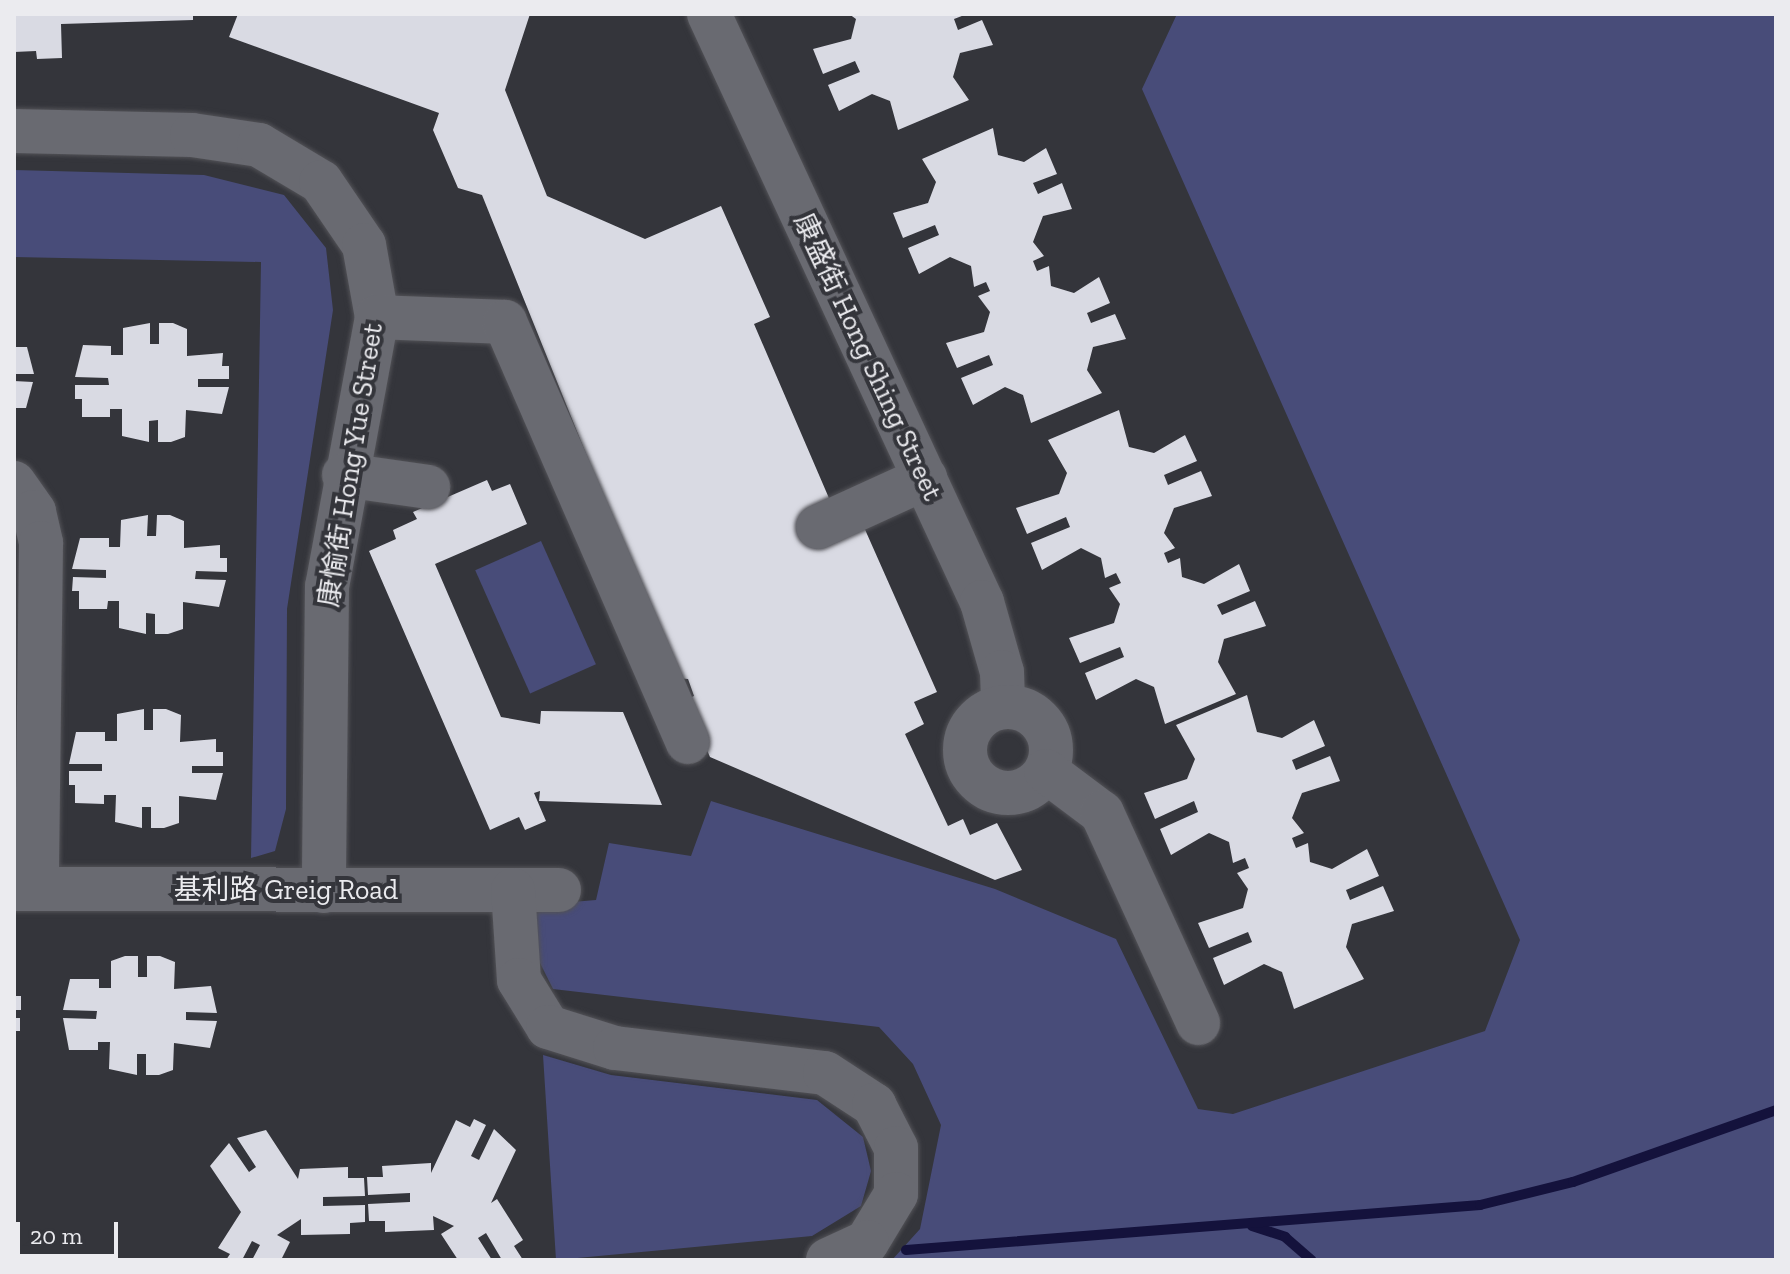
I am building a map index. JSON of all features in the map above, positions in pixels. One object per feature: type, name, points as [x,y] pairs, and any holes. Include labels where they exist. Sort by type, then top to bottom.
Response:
[{"type":"street","name":"康盛街 Hong Shing Street","points":[[709,14],[925,478],[994,636],[1003,706]]},
{"type":"street","name":"康愉街 Hong Yue Street","points":[[14,131],[218,136],[276,152],[321,182],[353,221],[372,268],[377,317],[344,475],[326,613],[324,891]]},
{"type":"street","points":[[377,317],[505,322],[688,742]]},
{"type":"street","points":[[344,475],[428,487]]},
{"type":"street","points":[[818,527],[925,478]]},
{"type":"street","points":[[14,483],[34,512],[41,543],[25,889]]},
{"type":"street","points":[[1003,706],[1029,712],[1047,732],[1046,771],[1010,794],[972,774],[968,731],[1003,706]]},
{"type":"street","points":[[1046,771],[1102,813],[1198,1023]]},
{"type":"street","name":"基利路 Greig Road","points":[[25,889],[559,890]]},
{"type":"street","points":[[513,890],[519,980],[548,1027],[615,1048],[825,1073],[874,1105],[896,1148],[896,1194],[867,1242],[828,1260]]},
{"type":"shaded area","points":[[1177,14],[1776,14],[1776,1260],[892,1260],[920,1229],[941,1125],[913,1064],[879,1027],[553,989],[512,907],[596,900],[609,843],[691,856],[711,801],[995,889],[1116,939],[1198,1109],[1233,1114],[1485,1031],[1520,940],[1142,89]]},
{"type":"shaded area","points":[[14,170],[204,175],[284,195],[326,248],[333,310],[287,609],[286,809],[275,851],[251,858],[261,262],[14,257]]},
{"type":"shaded area","points":[[541,541],[596,664],[530,694],[475,570]]},
{"type":"shaded area","points":[[543,1055],[611,1075],[817,1100],[863,1137],[871,1171],[861,1206],[812,1236],[556,1260]]},
{"type":"building","points":[[14,14],[193,14],[193,20],[61,24],[62,58],[37,59],[36,51],[14,52]]},
{"type":"building","points":[[238,14],[530,14],[505,90],[547,196],[645,239],[721,206],[770,317],[754,324],[844,533],[863,525],[937,692],[914,702],[924,724],[905,734],[948,826],[963,819],[970,835],[997,823],[1022,870],[995,880],[710,757],[685,700],[694,696],[688,679],[676,678],[482,195],[458,188],[433,130],[439,113],[229,37]]},
{"type":"building","points":[[849,14],[967,14],[954,19],[958,30],[982,20],[993,45],[960,53],[953,77],[969,100],[898,130],[890,101],[872,94],[839,111],[828,85],[860,72],[855,61],[823,74],[813,49],[851,39],[856,19]]},
{"type":"building","points":[[993,128],[998,155],[1024,162],[1046,148],[1057,174],[1033,183],[1038,194],[1062,183],[1072,209],[1043,216],[1033,242],[1044,256],[1033,261],[1037,271],[1049,266],[1051,286],[1074,293],[1099,277],[1110,303],[1087,313],[1091,323],[1115,314],[1126,339],[1093,347],[1087,370],[1102,393],[1031,423],[1023,395],[1005,387],[973,405],[961,378],[993,365],[989,355],[957,368],[946,343],[984,332],[990,312],[978,296],[990,291],[986,282],[974,287],[971,266],[950,257],[919,274],[908,248],[939,235],[935,225],[903,238],[893,213],[928,203],[936,182],[922,159]]},
{"type":"building","points":[[150,323],[150,344],[159,344],[159,323],[173,323],[187,329],[187,356],[223,353],[222,366],[229,366],[229,379],[198,379],[198,387],[229,387],[222,414],[186,410],[185,437],[171,442],[158,442],[158,420],[149,421],[149,442],[122,436],[122,409],[110,409],[110,417],[82,417],[82,399],[75,399],[75,385],[109,385],[108,378],[75,377],[83,345],[111,346],[111,355],[123,355],[123,328]]},
{"type":"building","points":[[14,347],[27,347],[34,374],[14,374]]},
{"type":"building","points":[[14,381],[33,382],[26,408],[14,408]]},
{"type":"building","points":[[1119,410],[1129,447],[1154,453],[1185,435],[1197,461],[1164,475],[1168,485],[1201,471],[1212,496],[1174,508],[1164,533],[1175,548],[1164,553],[1168,563],[1180,558],[1182,577],[1204,584],[1239,564],[1250,591],[1217,605],[1222,615],[1255,601],[1266,626],[1224,639],[1218,662],[1236,694],[1165,724],[1154,687],[1136,679],[1096,700],[1085,673],[1124,657],[1120,647],[1080,663],[1069,638],[1114,623],[1120,604],[1109,588],[1121,583],[1116,573],[1105,578],[1101,558],[1081,548],[1042,570],[1031,543],[1070,527],[1066,517],[1027,534],[1016,508],[1059,494],[1067,473],[1048,440]]},
{"type":"building","points":[[487,480],[492,491],[510,484],[527,524],[435,564],[501,717],[540,724],[541,711],[623,712],[662,805],[539,801],[540,791],[534,793],[546,821],[525,830],[519,817],[490,830],[369,551],[396,539],[393,530],[417,519],[413,512]]},
{"type":"building","points":[[148,515],[147,536],[156,536],[157,515],[170,515],[184,521],[184,548],[220,545],[220,558],[227,558],[227,572],[196,571],[195,579],[226,580],[219,607],[183,602],[183,629],[168,634],[155,634],[155,614],[146,613],[146,634],[119,628],[119,601],[108,601],[107,609],[79,609],[79,591],[72,591],[73,577],[106,578],[106,570],[72,569],[80,538],[109,538],[109,547],[120,547],[121,520]]},
{"type":"building","points":[[1247,695],[1257,732],[1282,738],[1314,720],[1325,746],[1292,760],[1296,770],[1330,756],[1340,781],[1302,793],[1292,818],[1304,833],[1292,838],[1296,848],[1308,843],[1310,862],[1332,869],[1367,849],[1379,876],[1346,890],[1350,900],[1383,886],[1394,911],[1352,924],[1346,947],[1364,979],[1294,1009],[1282,972],[1264,964],[1224,985],[1213,958],[1252,942],[1248,932],[1209,948],[1198,923],[1243,908],[1248,889],[1237,873],[1249,868],[1245,858],[1233,863],[1229,842],[1209,833],[1171,855],[1160,829],[1198,812],[1194,801],[1155,819],[1144,793],[1187,779],[1195,759],[1176,725]]},
{"type":"building","points":[[144,709],[144,730],[153,730],[153,709],[166,709],[181,715],[180,742],[216,739],[216,752],[223,752],[223,766],[192,766],[192,773],[223,773],[216,800],[179,796],[179,823],[164,828],[151,828],[151,807],[142,807],[142,828],[115,822],[116,795],[104,795],[104,804],[75,803],[75,785],[69,785],[69,771],[102,771],[102,764],[69,764],[76,732],[105,732],[105,741],[117,741],[117,714]]},
{"type":"building","points":[[138,956],[138,977],[147,977],[147,956],[160,956],[175,962],[174,989],[211,986],[217,1013],[186,1012],[186,1020],[217,1021],[210,1048],[174,1043],[173,1070],[159,1075],[146,1075],[146,1054],[137,1054],[137,1075],[109,1069],[110,1042],[98,1042],[98,1050],[69,1050],[63,1018],[96,1019],[97,1011],[63,1010],[70,979],[99,979],[99,988],[111,988],[111,961]]},
{"type":"building","points":[[14,996],[21,996],[21,1010],[14,1010]]},
{"type":"building","points":[[14,1018],[20,1018],[20,1031],[14,1031]]},
{"type":"building","points":[[474,1119],[486,1125],[471,1156],[479,1160],[494,1129],[516,1150],[491,1203],[497,1199],[523,1240],[514,1246],[523,1260],[502,1260],[486,1233],[478,1238],[492,1260],[458,1260],[441,1234],[454,1226],[433,1216],[434,1230],[385,1232],[385,1221],[369,1221],[368,1204],[410,1202],[410,1193],[368,1195],[367,1177],[383,1177],[382,1166],[431,1163],[431,1173],[456,1120],[470,1127]]},
{"type":"building","points":[[266,1130],[298,1179],[300,1169],[348,1167],[348,1178],[364,1178],[365,1196],[323,1197],[323,1206],[365,1205],[365,1222],[350,1223],[350,1234],[301,1235],[301,1219],[277,1235],[290,1242],[281,1260],[252,1260],[260,1245],[252,1241],[242,1260],[226,1260],[230,1254],[218,1248],[241,1212],[210,1166],[229,1143],[249,1172],[256,1167],[237,1138]]},
{"type":"waterway","points":[[906,1250],[1480,1205],[1573,1182],[1776,1110]]},
{"type":"waterway","points":[[1252,1226],[1285,1237],[1311,1260]]}]
